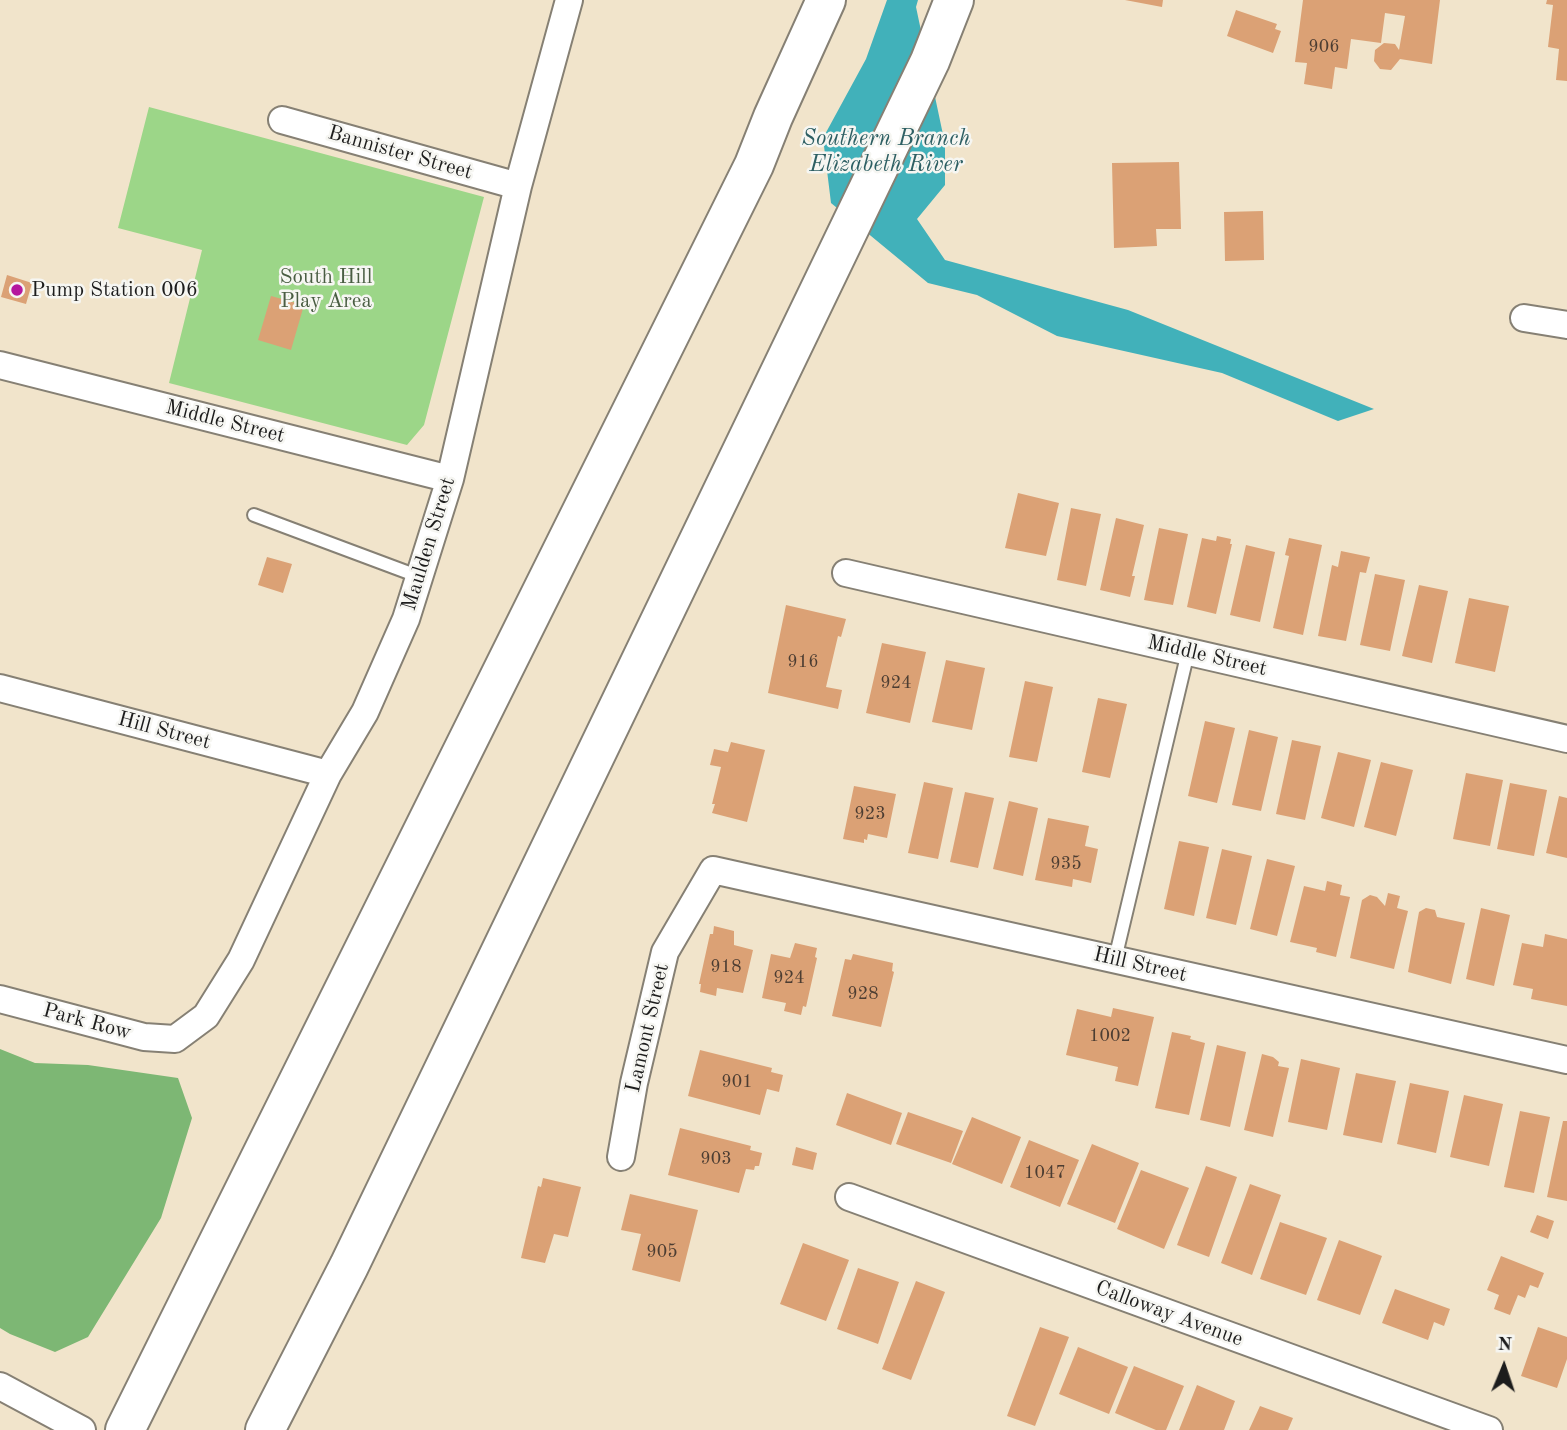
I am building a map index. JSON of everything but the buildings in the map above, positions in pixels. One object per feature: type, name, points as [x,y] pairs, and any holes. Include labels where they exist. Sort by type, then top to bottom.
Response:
[{"type":"highway","points":[[125,1430],[754,165],[826,0]]},
{"type":"highway","points":[[265,1430],[355,1254],[806,320],[930,61],[954,0]]},
{"type":"street","name":"Maulden Street","points":[[175,1039],[206,1016],[241,960],[328,774],[365,712],[406,619],[450,479],[518,186],[569,0]]},
{"type":"street","name":"Bannister Street","points":[[282,120],[518,186]]},
{"type":"street","points":[[1524,318],[1567,325]]},
{"type":"street","name":"Middle Street","points":[[0,365],[450,479]]},
{"type":"street","name":"Middle Street","points":[[846,573],[1567,739]]},
{"type":"street","name":"Hill Street","points":[[0,688],[328,774]]},
{"type":"street","name":"Hill Street","points":[[713,870],[1567,1060]]},
{"type":"street","name":"Lamont Street","points":[[621,1157],[634,1083],[665,952],[713,870]]},
{"type":"street","name":"Park Row","points":[[0,999],[144,1037],[175,1039]]},
{"type":"street","name":"Calloway Avenue","points":[[849,1197],[1489,1430]]},
{"type":"street","points":[[0,1386],[82,1430]]},
{"type":"lane","points":[[254,515],[420,577]]},
{"type":"lane","points":[[1115,959],[1188,652]]},
{"type":"green space","name":"South Hill Play Area","points":[[149,107],[484,197],[424,425],[407,445],[169,383],[202,250],[118,228]]},
{"type":"green space","points":[[0,1049],[35,1063],[88,1065],[178,1078],[192,1118],[161,1218],[88,1337],[55,1352],[0,1328]]},
{"type":"water","name":"Southern Branch Elizabeth River","points":[[887,0],[918,0],[916,7],[945,144],[945,185],[917,219],[945,260],[1128,310],[1374,409],[1338,421],[1222,373],[1057,336],[977,295],[928,283],[831,203],[823,138],[866,59]]},
{"type":"place","name":"Pump Station 006","points":[[17,290]]}]
